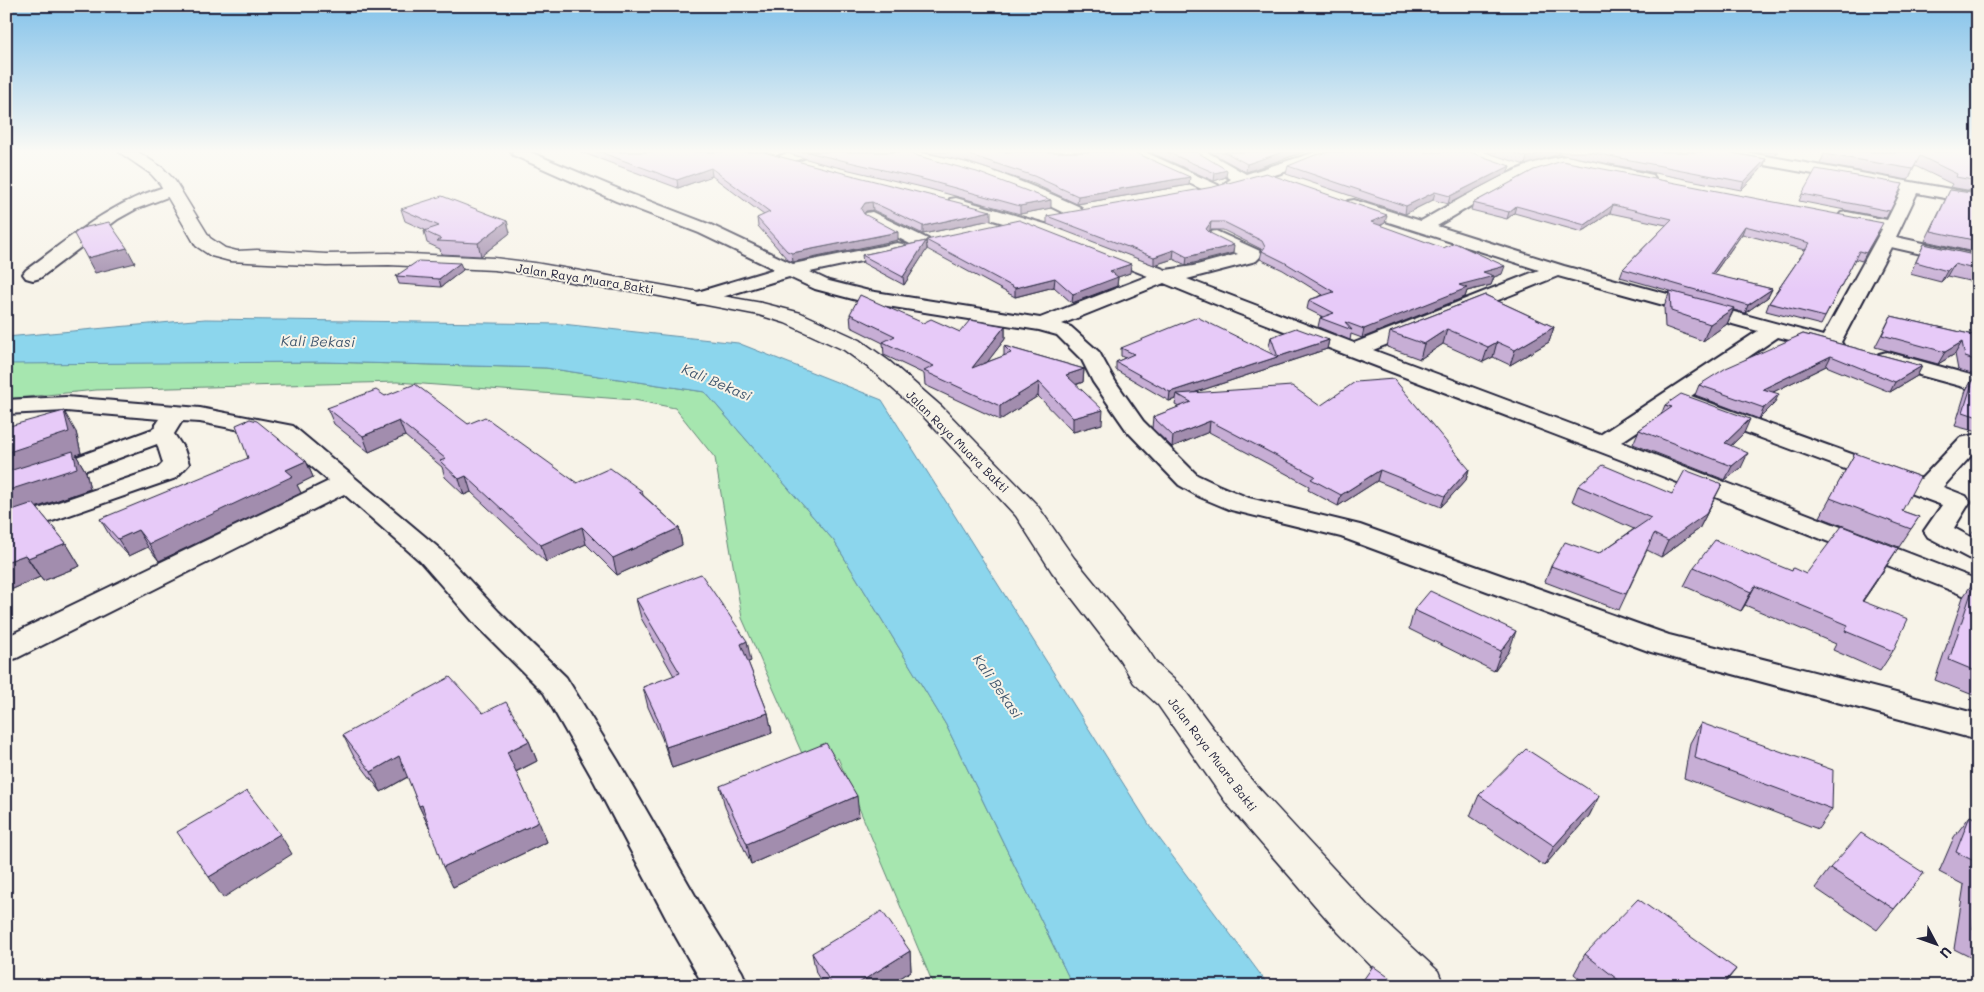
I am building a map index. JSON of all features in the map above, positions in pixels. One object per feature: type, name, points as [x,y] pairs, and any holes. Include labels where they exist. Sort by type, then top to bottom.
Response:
[{"type":"main road","name":"Jalan Raya Muara Bakti","points":[[177,198],[203,242],[218,252],[237,257],[257,256],[326,260],[389,259],[494,264],[535,269],[777,313],[824,331],[852,345],[881,366],[933,412],[1027,511],[1063,565],[1132,652],[1146,674],[1170,696],[1240,793],[1354,920],[1422,986]]},
{"type":"street","points":[[33,274],[112,215],[130,205],[149,198]]},
{"type":"street","points":[[625,198],[705,229],[777,274],[844,292],[945,310],[1042,324],[1064,331],[1091,357],[1104,382],[1135,426],[1188,480],[1240,504],[1350,530],[1662,644],[1978,727]]},
{"type":"street","points":[[939,198],[1020,221],[1165,276],[1259,315],[1602,444],[1978,591]]},
{"type":"street","points":[[1047,198],[1074,211]]},
{"type":"street","points":[[1424,226],[1476,198]]},
{"type":"street","points":[[1829,344],[1890,233],[1906,198]]},
{"type":"street","points":[[1340,200],[1557,270],[1853,350]]},
{"type":"street","points":[[990,228],[1092,208]]},
{"type":"street","points":[[1835,214],[1978,261]]},
{"type":"street","points":[[872,217],[922,243]]},
{"type":"street","points":[[1042,324],[1165,276],[1194,272],[1252,255],[1216,236]]},
{"type":"street","points":[[698,298],[777,274],[942,238]]},
{"type":"street","points":[[1354,350],[1557,270]]},
{"type":"street","points":[[1602,444],[1776,329]]},
{"type":"street","points":[[1872,355],[1978,384]]},
{"type":"street","points":[[1673,396],[1957,502],[1938,532],[1978,552]]},
{"type":"street","points":[[6,407],[66,404],[168,423],[252,423],[284,431],[430,555],[488,619],[556,686],[606,771],[690,924],[728,986]]},
{"type":"street","points":[[6,488],[72,467],[168,423]]},
{"type":"street","points":[[6,529],[167,473],[176,464],[168,423]]},
{"type":"street","points":[[1926,490],[1969,442],[1978,441]]},
{"type":"street","points":[[6,650],[346,483]]},
{"type":"green space","points":[[324,362],[546,368],[705,392],[834,541],[946,725],[1073,986],[934,986],[838,758],[808,767],[742,618],[715,458],[675,408],[634,400],[397,382],[96,390],[6,399],[6,364],[11,363]]},
{"type":"water","name":"Kali Bekasi","points":[[205,319],[562,324],[738,343],[882,400],[1150,826],[1269,986],[1073,986],[946,725],[834,541],[705,392],[546,368],[324,362],[6,364],[6,337]]},
{"type":"building","points":[[435,198],[448,198],[507,221],[478,243],[437,241],[441,239],[424,231],[439,226],[401,209]]},
{"type":"building","points":[[752,198],[942,198],[991,211],[923,226],[872,202],[865,203],[861,209],[864,214],[898,232],[792,253],[787,251],[757,218],[770,212]]},
{"type":"building","points":[[992,198],[1046,198],[1051,200],[1020,206]]},
{"type":"building","points":[[1148,198],[1339,198],[1387,215],[1371,222],[1443,248],[1455,243],[1505,266],[1483,272],[1494,276],[1459,285],[1467,288],[1364,329],[1345,322],[1352,330],[1320,318],[1334,313],[1309,300],[1334,292],[1262,251],[1265,247],[1262,241],[1224,222],[1211,222],[1206,229],[1234,245],[1187,257],[1174,250],[1154,257],[1047,216]]},
{"type":"building","points":[[1383,198],[1422,198],[1406,206]]},
{"type":"building","points":[[1482,198],[1755,198],[1883,223],[1866,253],[1859,251],[1825,317],[1769,303],[1810,243],[1745,226],[1711,274],[1772,289],[1748,305],[1623,269],[1672,219],[1613,205],[1585,225],[1516,206],[1509,212],[1473,203]]},
{"type":"building","points":[[1824,198],[1896,198],[1890,211]]},
{"type":"building","points":[[1946,198],[1978,198],[1978,241],[1931,231]]},
{"type":"building","points":[[1019,220],[1131,264],[1110,271],[1118,277],[1073,294],[1055,278],[1015,288],[926,240]]},
{"type":"building","points":[[109,222],[127,248],[87,258],[74,234],[82,228]]},
{"type":"building","points":[[926,241],[903,277],[862,255]]},
{"type":"building","points":[[1924,244],[1978,256],[1978,270],[1954,264],[1947,271],[1916,262]]},
{"type":"building","points":[[418,261],[460,263],[439,279],[396,276]]},
{"type":"building","points":[[1670,291],[1734,308],[1710,324],[1671,311]]},
{"type":"building","points":[[860,295],[923,323],[931,319],[960,332],[970,320],[1005,326],[972,368],[1011,353],[1004,346],[1084,369],[1066,375],[1103,410],[1073,418],[1039,382],[1000,406],[924,371],[934,366],[883,342],[895,336],[850,314]]},
{"type":"building","points":[[1485,295],[1554,327],[1515,350],[1497,342],[1488,347],[1447,329],[1424,344],[1390,332]]},
{"type":"building","points":[[1891,316],[1978,336],[1978,361],[1965,357],[1962,342],[1945,352],[1882,335]]},
{"type":"building","points":[[1197,317],[1278,357],[1170,392],[1116,362],[1134,354],[1121,348]]},
{"type":"building","points":[[1296,328],[1329,340],[1278,357],[1271,337]]},
{"type":"building","points":[[1803,334],[1922,366],[1895,382],[1831,356],[1763,389],[1779,394],[1764,408],[1699,385],[1726,368]]},
{"type":"building","points":[[1974,377],[1978,378],[1978,417],[1963,412]]},
{"type":"building","points":[[1394,379],[1469,469],[1445,496],[1380,470],[1341,495],[1311,479],[1315,476],[1210,421],[1173,436],[1153,417],[1191,402],[1177,394],[1292,386],[1320,406],[1355,382]]},
{"type":"building","points":[[415,384],[468,424],[485,417],[577,483],[610,468],[642,491],[639,492],[679,528],[613,558],[582,527],[541,545],[466,476],[459,479],[440,461],[446,459],[399,421],[363,436],[327,408],[376,390],[385,396]]},
{"type":"building","points":[[1681,394],[1750,419],[1725,443],[1748,453],[1732,466],[1639,430],[1672,407],[1665,405]]},
{"type":"building","points":[[64,411],[69,432],[6,453],[6,427]]},
{"type":"building","points":[[250,419],[257,421],[306,461],[286,470],[293,476],[149,544],[138,530],[118,539],[100,519],[248,458],[236,425]]},
{"type":"building","points":[[73,451],[77,468],[6,491],[6,472]]},
{"type":"building","points":[[1855,453],[1920,477],[1902,511],[1919,517],[1911,529],[1830,498]]},
{"type":"building","points":[[1603,465],[1672,494],[1685,470],[1722,484],[1706,514],[1668,541],[1654,534],[1626,594],[1551,566],[1565,542],[1598,554],[1651,518],[1578,486]]},
{"type":"building","points":[[33,503],[66,543],[28,558],[25,555],[6,562],[6,512]]},
{"type":"building","points":[[1842,526],[1898,548],[1862,601],[1908,619],[1893,651],[1845,631],[1848,625],[1755,586],[1751,592],[1694,567],[1715,540],[1792,571],[1793,568],[1806,574]]},
{"type":"building","points":[[701,574],[747,641],[741,644],[768,713],[666,747],[657,717],[643,687],[680,673],[636,599]]},
{"type":"building","points":[[1976,578],[1978,579],[1978,672],[1949,660]]},
{"type":"building","points":[[1430,591],[1516,631],[1501,651],[1414,610]]},
{"type":"building","points":[[450,677],[483,713],[506,702],[529,741],[507,752],[539,822],[443,867],[422,805],[419,806],[399,756],[371,772],[343,735]]},
{"type":"building","points":[[1701,723],[1833,770],[1832,809],[1695,758]]},
{"type":"building","points":[[826,743],[857,796],[747,844],[720,786]]},
{"type":"building","points":[[1526,749],[1599,796],[1554,846],[1479,795]]},
{"type":"building","points":[[247,791],[280,834],[209,877],[177,832]]},
{"type":"building","points":[[1970,816],[1978,820],[1978,863],[1956,852]]},
{"type":"building","points":[[1861,833],[1924,873],[1894,909],[1830,868]]},
{"type":"building","points":[[1978,890],[1978,932],[1973,929]]},
{"type":"building","points":[[1638,899],[1736,969],[1721,986],[1626,986],[1585,954]]},
{"type":"building","points":[[882,911],[910,951],[854,986],[833,986],[812,953]]},
{"type":"building","points":[[1373,966],[1401,986],[1359,986]]}]
